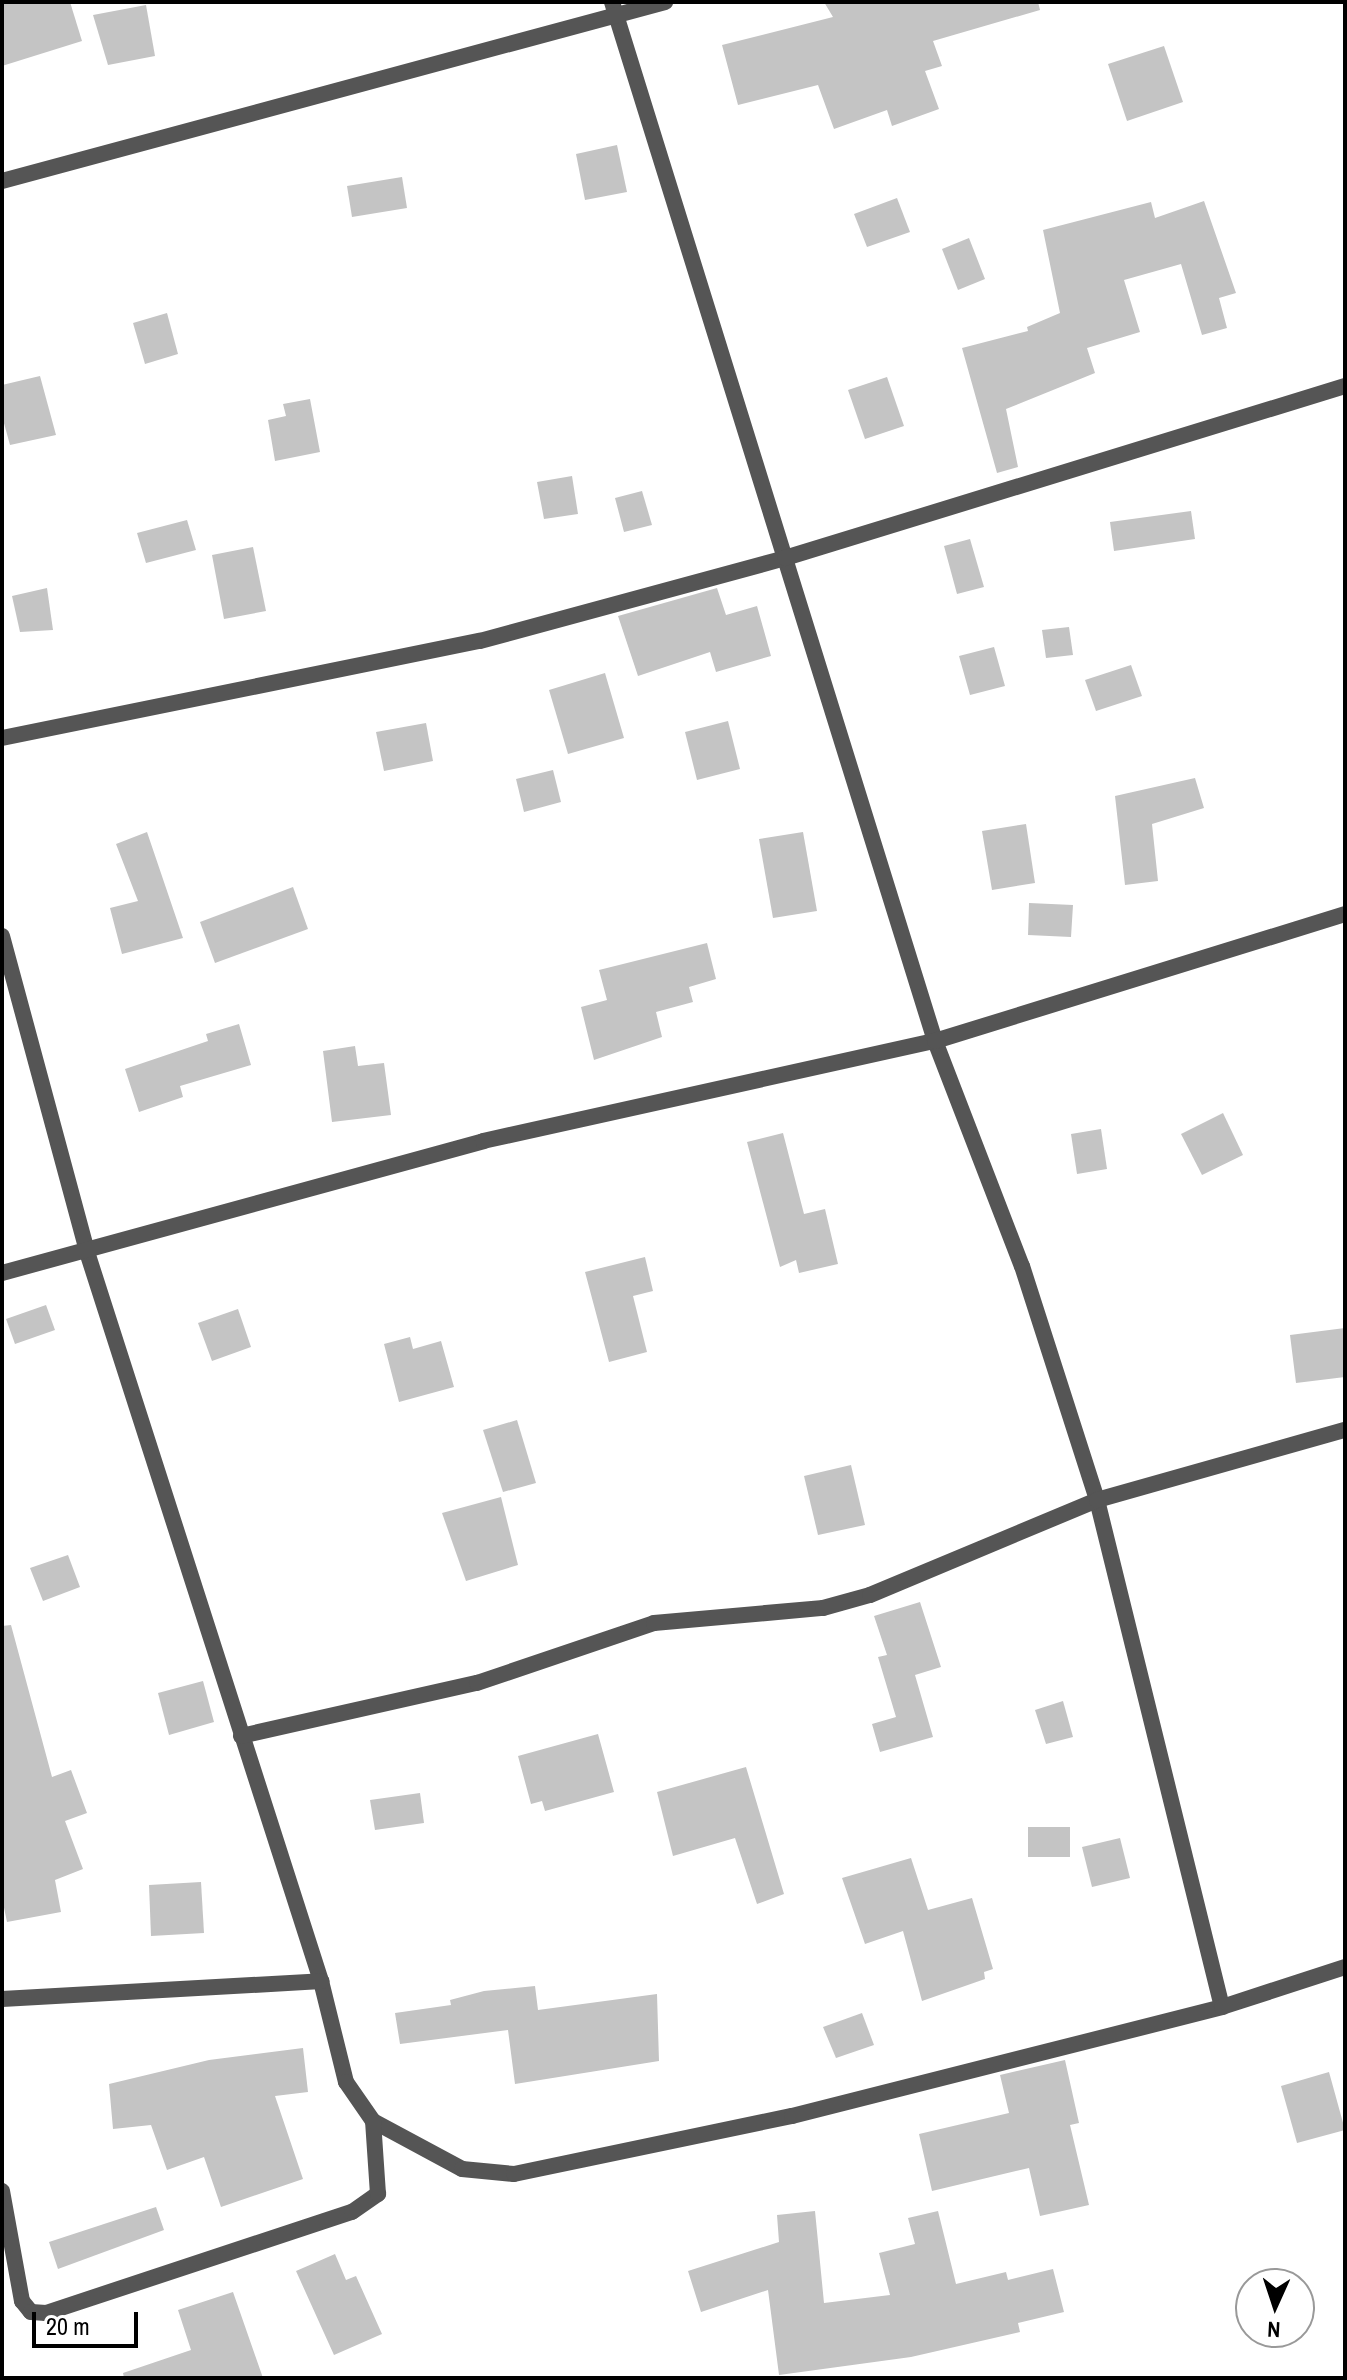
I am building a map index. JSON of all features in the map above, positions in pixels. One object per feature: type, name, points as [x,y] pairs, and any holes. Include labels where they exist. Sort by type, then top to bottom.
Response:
[{"type":"street","points":[[2,181],[614,9],[665,2]]},
{"type":"street","points":[[614,9],[935,1041],[1022,1266],[1097,1500],[1222,2007]]},
{"type":"street","points":[[2,738],[399,661],[785,558],[1345,386]]},
{"type":"street","points":[[2,1273],[483,1141],[935,1041],[1345,914]]},
{"type":"street","points":[[2,936],[87,1252],[321,1981],[346,2082],[373,2121],[462,2169],[514,2174],[792,2116],[1222,2007],[1345,1967]]},
{"type":"street","points":[[241,1736],[477,1683],[654,1623],[835,1605],[1097,1500],[1345,1430]]},
{"type":"street","points":[[2,1999],[321,1981]]},
{"type":"street","points":[[2,2191],[22,2301],[31,2312],[46,2313],[352,2212],[378,2194],[373,2121]]},
{"type":"building","points":[[2,2],[70,2],[82,41],[2,66]]},
{"type":"building","points":[[824,2],[1038,2],[1040,10],[933,41],[942,66],[925,71],[939,109],[892,126],[887,110],[834,129],[818,85],[738,105],[722,45],[833,17]]},
{"type":"building","points":[[146,5],[155,56],[108,65],[93,15]]},
{"type":"building","points":[[1164,46],[1183,102],[1127,121],[1108,64]]},
{"type":"building","points":[[617,145],[627,192],[585,200],[576,154]]},
{"type":"building","points":[[402,177],[407,208],[352,217],[347,186]]},
{"type":"building","points":[[897,198],[910,232],[867,247],[854,214]]},
{"type":"building","points":[[1204,201],[1236,293],[1219,298],[1227,328],[1202,335],[1181,264],[1124,280],[1140,332],[1087,348],[1095,373],[1006,409],[1018,467],[997,473],[962,348],[1028,331],[1027,327],[1060,313],[1043,230],[1151,202],[1155,218]]},
{"type":"building","points":[[969,238],[985,279],[958,290],[942,249]]},
{"type":"building","points":[[167,313],[178,354],[145,364],[133,323]]},
{"type":"building","points":[[40,376],[56,435],[10,445],[2,416],[2,385]]},
{"type":"building","points":[[887,377],[904,426],[865,439],[848,390]]},
{"type":"building","points":[[310,399],[320,452],[275,461],[268,420],[286,416],[283,404]]},
{"type":"building","points":[[572,476],[578,514],[544,519],[537,482]]},
{"type":"building","points":[[642,491],[652,525],[624,532],[615,498]]},
{"type":"building","points":[[1191,511],[1195,539],[1114,551],[1110,522]]},
{"type":"building","points":[[187,520],[196,550],[146,563],[137,533]]},
{"type":"building","points":[[970,539],[984,587],[957,594],[944,546]]},
{"type":"building","points":[[253,547],[266,611],[224,619],[212,555]]},
{"type":"building","points":[[47,588],[53,630],[20,632],[12,596]]},
{"type":"building","points":[[717,588],[726,615],[757,606],[771,656],[716,672],[710,652],[638,676],[618,616]]},
{"type":"building","points":[[1069,627],[1073,655],[1046,658],[1042,630]]},
{"type":"building","points":[[994,647],[1005,686],[970,695],[959,656]]},
{"type":"building","points":[[1131,665],[1142,696],[1096,711],[1085,680]]},
{"type":"building","points":[[605,673],[624,738],[568,754],[549,690]]},
{"type":"building","points":[[728,721],[740,769],[697,780],[685,732]]},
{"type":"building","points":[[426,723],[433,761],[384,771],[376,732]]},
{"type":"building","points":[[553,770],[561,802],[524,812],[516,779]]},
{"type":"building","points":[[1195,778],[1204,808],[1152,824],[1158,881],[1125,885],[1115,796]]},
{"type":"building","points":[[1026,824],[1035,883],[992,890],[982,831]]},
{"type":"building","points":[[147,832],[183,938],[122,954],[110,908],[138,901],[116,844]]},
{"type":"building","points":[[803,832],[817,911],[773,918],[759,839]]},
{"type":"building","points":[[293,887],[308,929],[215,963],[200,922]]},
{"type":"building","points":[[1029,903],[1073,905],[1071,937],[1028,935]]},
{"type":"building","points":[[707,943],[716,979],[689,987],[693,1002],[656,1012],[662,1037],[594,1060],[581,1007],[607,1000],[599,970]]},
{"type":"building","points":[[239,1024],[251,1065],[180,1086],[183,1097],[139,1112],[125,1069],[208,1041],[206,1034]]},
{"type":"building","points":[[355,1046],[358,1066],[384,1063],[391,1115],[332,1122],[323,1051]]},
{"type":"building","points":[[1223,1113],[1243,1155],[1202,1175],[1181,1134]]},
{"type":"building","points":[[1101,1129],[1107,1169],[1077,1174],[1071,1134]]},
{"type":"building","points":[[783,1133],[804,1214],[825,1209],[838,1264],[799,1273],[796,1260],[780,1267],[747,1142]]},
{"type":"building","points":[[645,1257],[653,1291],[633,1296],[647,1352],[609,1362],[585,1272]]},
{"type":"building","points":[[46,1305],[55,1330],[15,1344],[6,1319]]},
{"type":"building","points":[[238,1309],[251,1347],[212,1361],[198,1323]]},
{"type":"building","points":[[1345,1328],[1345,1377],[1296,1383],[1290,1335]]},
{"type":"building","points":[[410,1337],[413,1349],[441,1341],[454,1387],[399,1402],[384,1344]]},
{"type":"building","points":[[517,1420],[536,1483],[503,1492],[483,1430]]},
{"type":"building","points":[[851,1465],[865,1525],[818,1535],[804,1476]]},
{"type":"building","points":[[501,1497],[518,1565],[466,1581],[442,1513]]},
{"type":"building","points":[[68,1555],[80,1587],[43,1601],[30,1568]]},
{"type":"building","points":[[920,1602],[941,1667],[915,1675],[933,1737],[880,1752],[872,1724],[896,1717],[878,1657],[887,1655],[874,1616]]},
{"type":"building","points":[[11,1625],[52,1777],[71,1770],[87,1813],[65,1821],[83,1869],[55,1880],[61,1912],[7,1922],[2,1898],[2,1626]]},
{"type":"building","points":[[203,1681],[214,1722],[169,1735],[158,1693]]},
{"type":"building","points":[[1063,1701],[1073,1737],[1046,1744],[1035,1710]]},
{"type":"building","points":[[598,1734],[614,1792],[545,1811],[542,1801],[531,1804],[518,1756]]},
{"type":"building","points":[[746,1767],[784,1894],[757,1904],[735,1838],[673,1856],[657,1792]]},
{"type":"building","points":[[420,1793],[424,1823],[375,1830],[370,1800]]},
{"type":"building","points":[[1028,1827],[1070,1827],[1070,1857],[1028,1857]]},
{"type":"building","points":[[1120,1838],[1130,1878],[1092,1887],[1082,1847]]},
{"type":"building","points":[[911,1858],[928,1910],[972,1898],[993,1969],[984,1972],[985,1979],[922,2001],[903,1931],[865,1944],[842,1878]]},
{"type":"building","points":[[201,1882],[204,1933],[151,1936],[149,1885]]},
{"type":"building","points":[[535,1986],[538,2010],[657,1994],[659,2061],[515,2084],[508,2030],[400,2044],[395,2013],[451,2005],[450,2000],[484,1991]]},
{"type":"building","points":[[862,2013],[874,2045],[836,2058],[823,2027]]},
{"type":"building","points":[[303,2048],[308,2092],[275,2096],[303,2179],[221,2207],[204,2157],[167,2170],[151,2125],[113,2129],[109,2084],[209,2060]]},
{"type":"building","points":[[1065,2060],[1079,2123],[1070,2125],[1089,2205],[1040,2216],[1029,2168],[932,2191],[919,2134],[1009,2113],[1000,2075]]},
{"type":"building","points":[[1329,2072],[1345,2130],[1297,2143],[1281,2086]]},
{"type":"building","points":[[156,2207],[164,2230],[58,2269],[49,2242]]},
{"type":"building","points":[[815,2211],[824,2303],[890,2295],[879,2253],[915,2244],[908,2218],[938,2211],[956,2284],[1006,2272],[1008,2280],[1053,2269],[1064,2312],[1018,2323],[1020,2332],[911,2357],[779,2375],[768,2290],[701,2312],[688,2271],[779,2242],[777,2215]]},
{"type":"building","points":[[335,2254],[346,2280],[356,2276],[382,2334],[334,2355],[296,2271]]},
{"type":"building","points":[[233,2292],[263,2378],[124,2378],[123,2373],[191,2350],[178,2310]]}]
